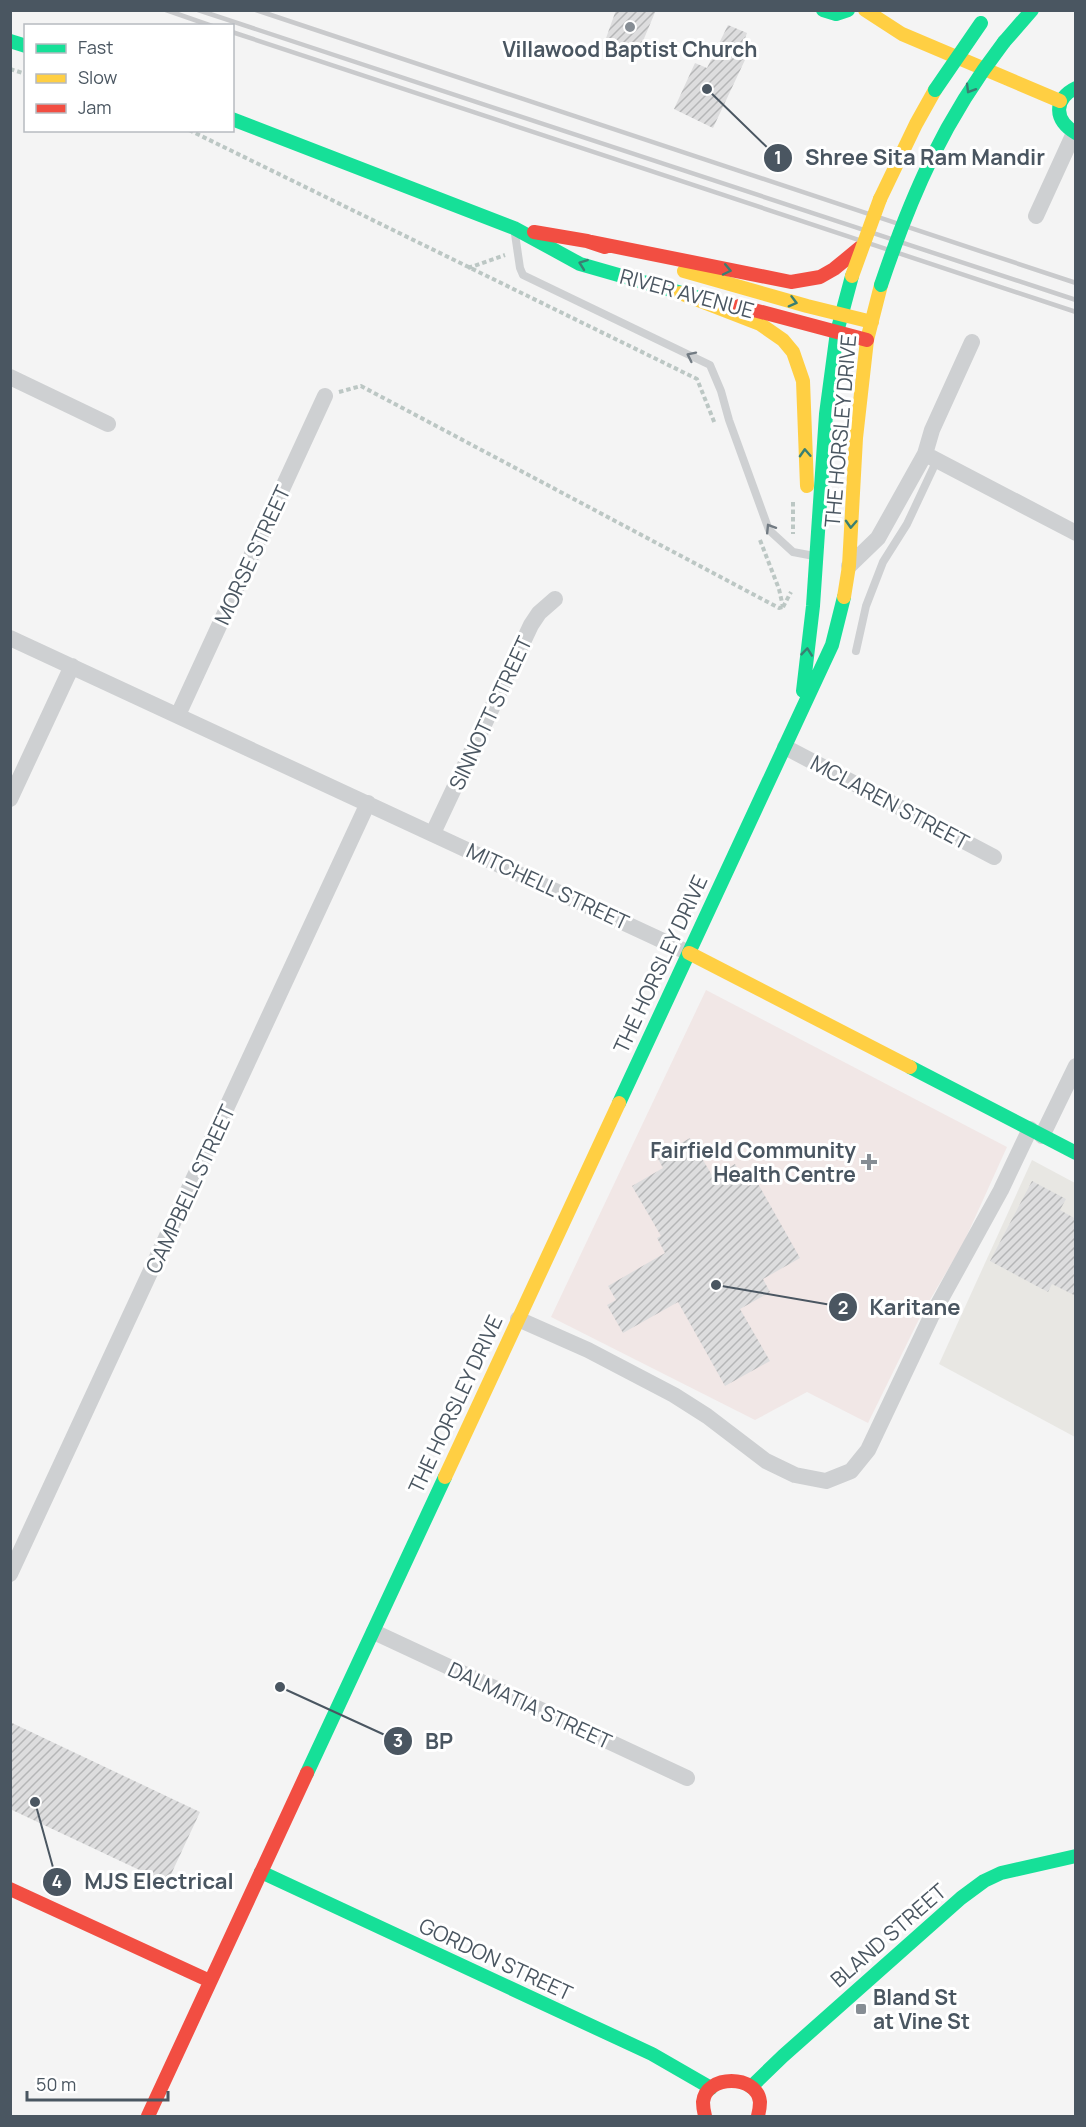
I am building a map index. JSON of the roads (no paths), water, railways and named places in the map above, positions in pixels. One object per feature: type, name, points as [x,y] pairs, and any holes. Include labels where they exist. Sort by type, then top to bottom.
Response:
[{"type":"main road","points":[[824,10],[832,14],[839,14],[848,10]]},
{"type":"main road","points":[[865,10],[902,34],[1060,101]]},
{"type":"main road","name":"THE HORSLEY DRIVE","points":[[802,710],[817,557],[826,414],[837,332],[852,276],[870,224],[916,124],[949,68],[992,10]]},
{"type":"main road","name":"THE HORSLEY DRIVE","points":[[147,2116],[832,645],[843,604],[849,566],[856,438],[867,340],[881,285],[897,236],[940,141],[973,83],[1032,10]]},
{"type":"main road","points":[[1075,133],[1067,129],[1059,117],[1060,101],[1076,88]]},
{"type":"main road","name":"RIVER AVENUE","points":[[234,120],[514,228],[580,264],[680,293],[867,340]]},
{"type":"main road","name":"RIVER AVENUE","points":[[514,228],[587,241],[727,284],[872,322]]},
{"type":"main road","points":[[587,241],[791,282],[816,278],[834,269],[862,246]]},
{"type":"main road","points":[[680,293],[771,330],[787,344],[793,353],[802,375],[806,398],[804,445],[807,492],[819,531]]},
{"type":"main road","name":"MITCHELL STREET","points":[[689,953],[1076,1154]]},
{"type":"main road","name":"BLAND STREET","points":[[751,2087],[783,2056],[984,1881],[1001,1873],[1076,1856]]},
{"type":"main road","name":"GORDON STREET","points":[[261,1872],[652,2054],[711,2088]]},
{"type":"main road","points":[[10,1889],[210,1981]]},
{"type":"main road","points":[[705,2116],[703,2103],[711,2088],[726,2079],[744,2082],[751,2087],[760,2103],[758,2116]]},
{"type":"street","points":[[1036,216],[1075,133]]},
{"type":"street","points":[[849,566],[878,538],[931,457],[932,429],[972,342]]},
{"type":"street","points":[[10,377],[108,424]]},
{"type":"street","name":"MORSE STREET","points":[[178,715],[326,396]]},
{"type":"street","points":[[931,457],[1076,533]]},
{"type":"street","name":"SINNOTT STREET","points":[[433,833],[531,625],[539,613],[555,599]]},
{"type":"street","name":"MITCHELL STREET","points":[[10,638],[689,953]]},
{"type":"street","points":[[10,799],[72,666]]},
{"type":"street","name":"MCLAREN STREET","points":[[785,747],[994,857]]},
{"type":"street","name":"CAMPBELL STREET","points":[[10,1574],[368,803]]},
{"type":"street","points":[[518,1319],[598,1355],[674,1395],[766,1461],[795,1475],[826,1481],[851,1471],[868,1450],[931,1317],[996,1199],[1076,1066]]},
{"type":"street","name":"DALMATIA STREET","points":[[374,1632],[687,1778]]},
{"type":"lane","points":[[514,228],[523,275],[710,365],[769,530],[793,552],[817,557]]},
{"type":"lane","points":[[855,651],[866,606],[882,562],[907,524],[931,457]]},
{"type":"railway","points":[[166,10],[206,24]]},
{"type":"railway","points":[[198,10],[1076,300]]},
{"type":"railway","points":[[256,10],[1076,283]]},
{"type":"railway","points":[[234,33],[1076,312]]},
{"type":"place","name":"Villawood Baptist Church","points":[[630,27]]},
{"type":"place","name":"Shree Sita Ram Mandir","points":[[707,89]]},
{"type":"place","name":"Fairfield Community Health Centre","points":[[869,1162]]},
{"type":"place","name":"Karitane","points":[[716,1285]]},
{"type":"place","name":"BP","points":[[280,1687]]},
{"type":"place","name":"MJS Electrical","points":[[35,1802]]},
{"type":"place","name":"Bland St at Vine St","points":[[861,2009]]}]
